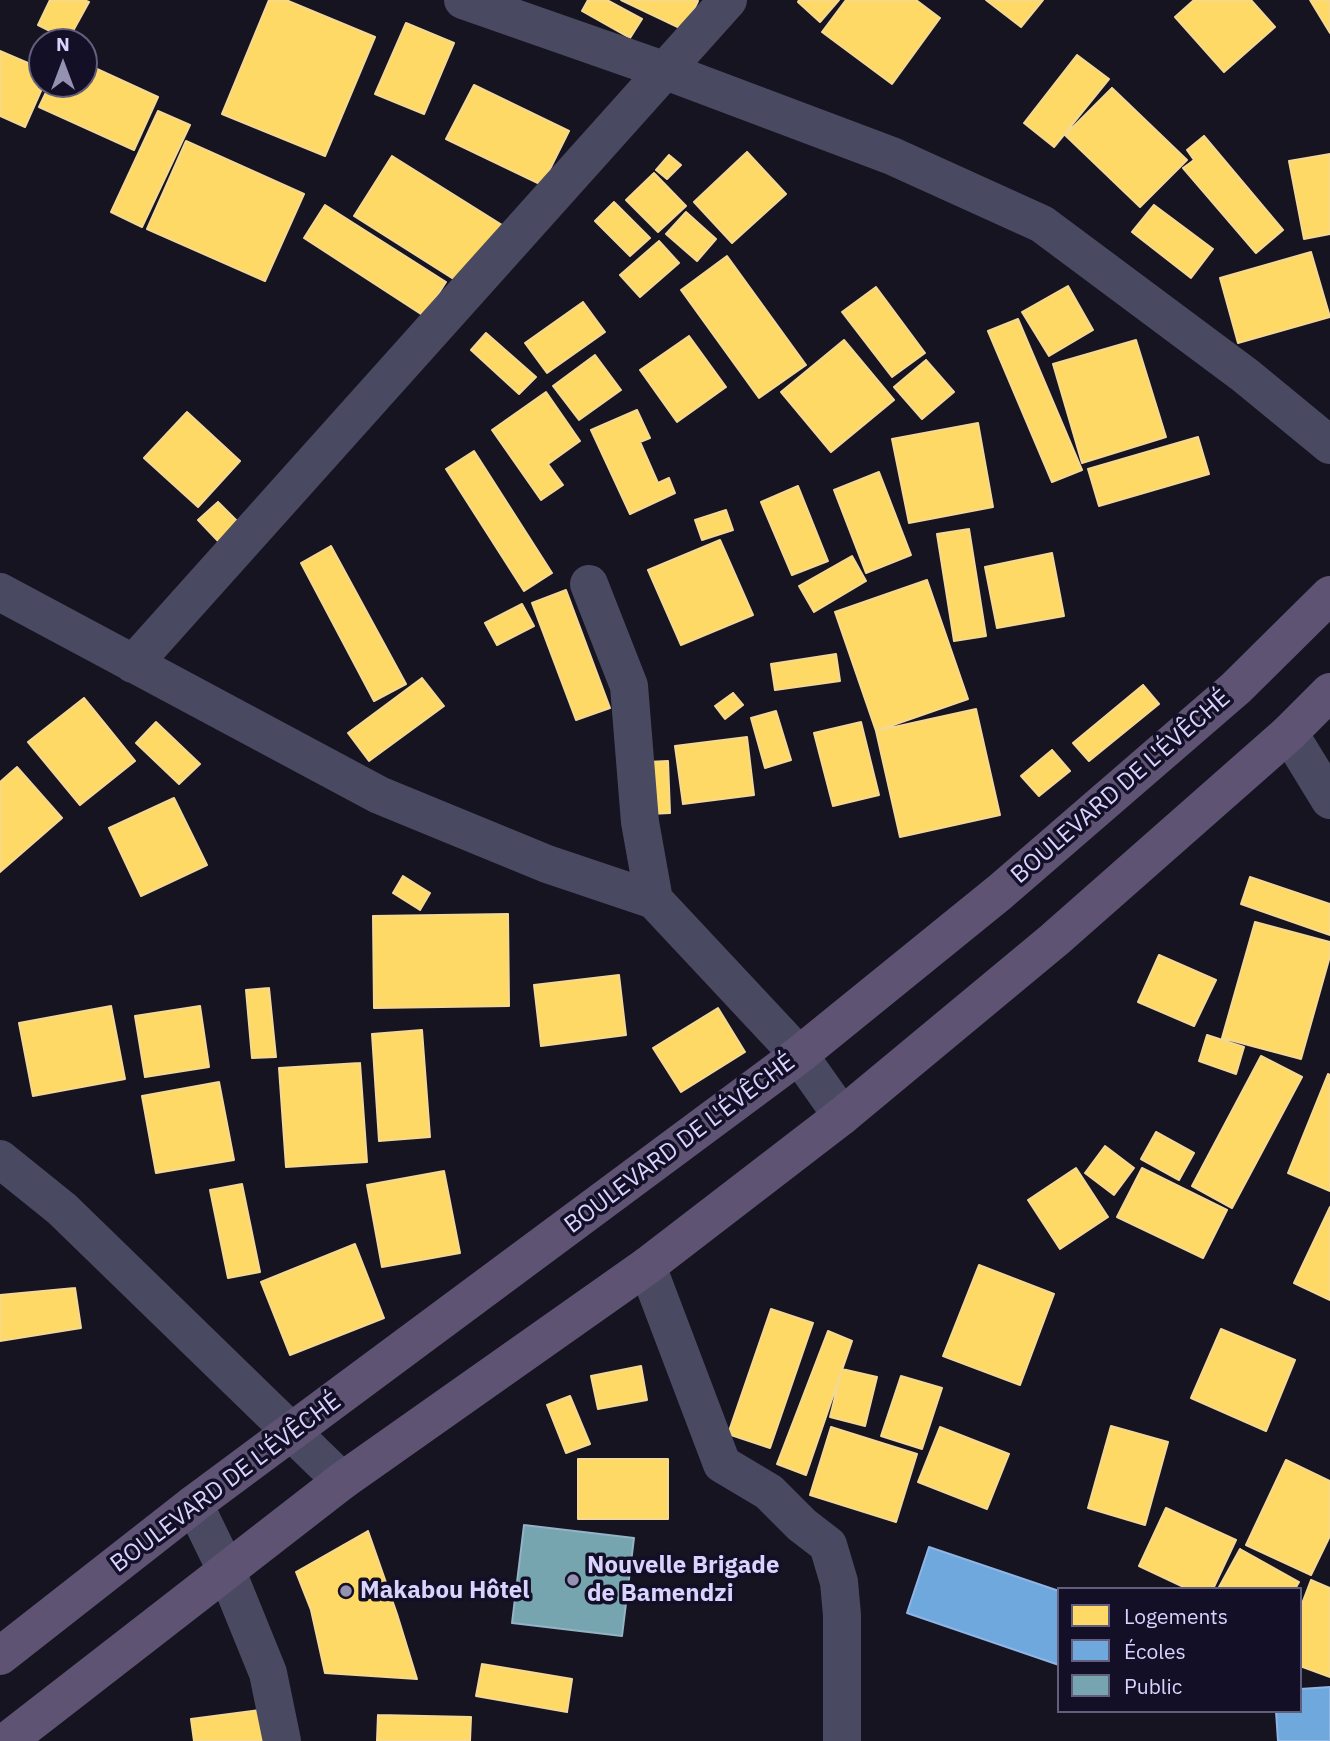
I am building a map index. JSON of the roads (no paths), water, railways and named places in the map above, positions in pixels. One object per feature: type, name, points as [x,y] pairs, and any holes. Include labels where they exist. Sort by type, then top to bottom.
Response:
[{"type":"main road","name":"BOULEVARD DE L'ÉVÊCHÉ","points":[[0,1656],[194,1504],[799,1055],[1000,892],[1226,697],[1330,595]]},
{"type":"main road","points":[[7,1741],[342,1480],[647,1266],[842,1116],[1054,940],[1289,733],[1330,692]]},
{"type":"street","points":[[463,0],[666,71],[892,156],[1042,224],[1246,376],[1330,445]]},
{"type":"street","points":[[133,664],[727,0]]},
{"type":"street","points":[[589,584],[629,686],[640,822],[654,900]]},
{"type":"street","points":[[0,593],[380,795],[547,864],[654,900],[799,1055],[842,1116]]},
{"type":"street","points":[[1289,733],[1330,800]]},
{"type":"street","points":[[0,1159],[62,1209],[342,1480]]},
{"type":"street","points":[[647,1266],[722,1465],[769,1492],[802,1525],[828,1545],[839,1582],[842,1615],[842,1741]]},
{"type":"street","points":[[194,1504],[227,1572],[268,1673],[282,1741]]},
{"type":"place","name":"Nouvelle Brigade de Bamendzi","points":[[573,1580]]},
{"type":"place","name":"Makabou Hôtel","points":[[346,1591]]}]
